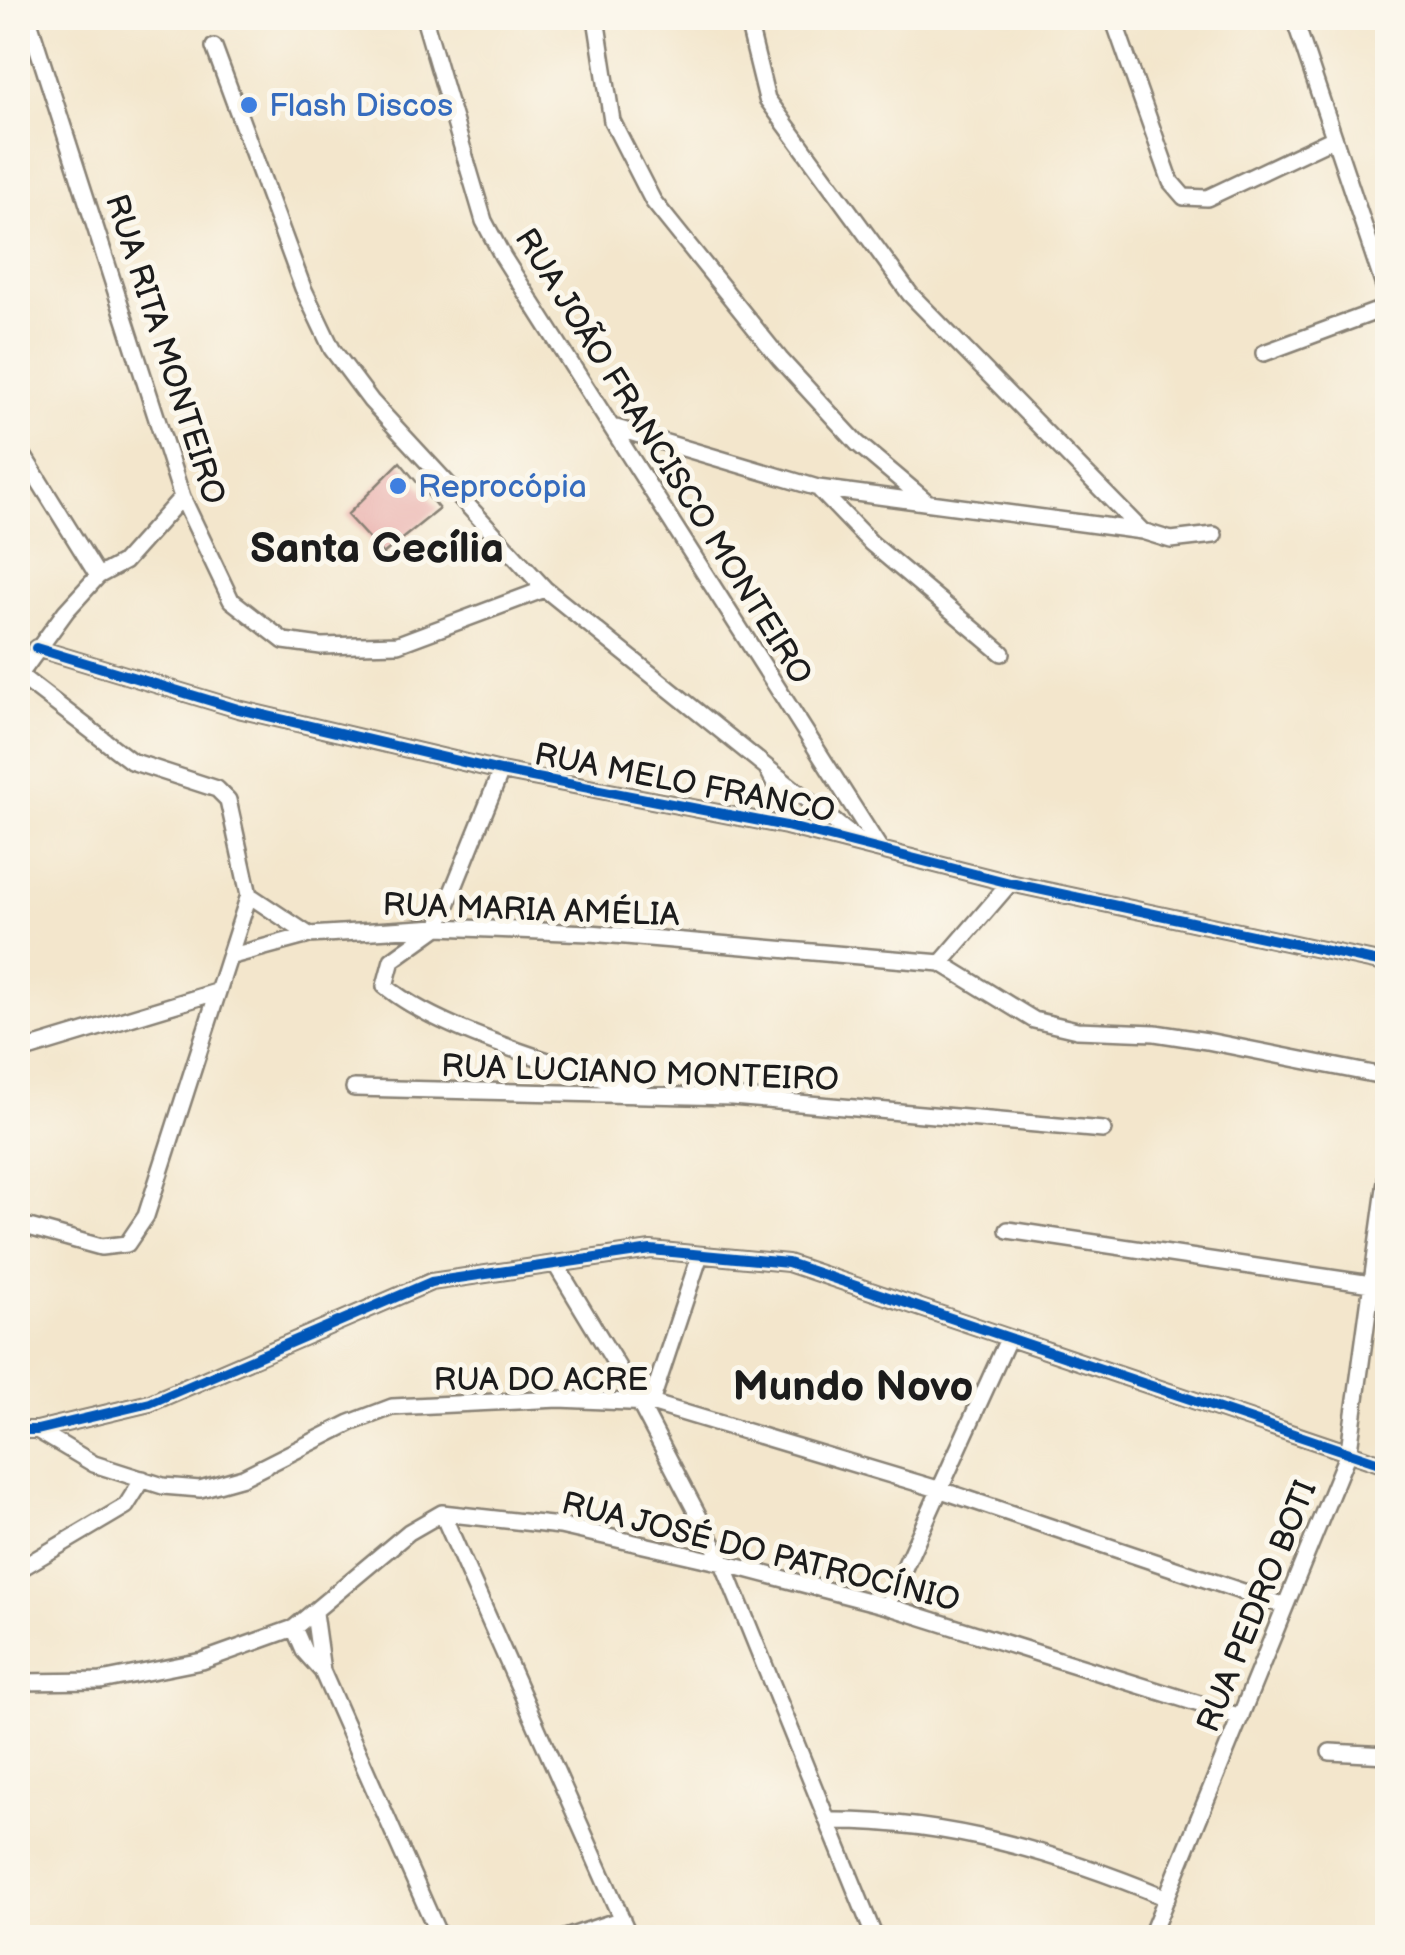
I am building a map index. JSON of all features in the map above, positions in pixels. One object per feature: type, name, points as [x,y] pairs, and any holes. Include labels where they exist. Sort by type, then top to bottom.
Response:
[{"type":"street","name":"RUA RITA MONTEIRO","points":[[28,18],[182,497],[231,600],[284,640],[321,646],[398,644],[545,589]]},
{"type":"street","name":"RUA JOÃO FRANCISCO MONTEIRO","points":[[424,18],[484,222],[880,849]]},
{"type":"street","points":[[596,18],[612,121],[653,201],[780,359],[857,443],[927,502]]},
{"type":"street","points":[[747,18],[767,99],[910,294],[1142,531]]},
{"type":"street","points":[[1113,18],[1171,182],[1184,197],[1207,198],[1334,138]]},
{"type":"street","points":[[1294,18],[1388,298]]},
{"type":"street","points":[[214,47],[303,288],[332,349],[371,400],[545,589],[863,844]]},
{"type":"street","points":[[1264,353],[1388,307]]},
{"type":"street","points":[[616,428],[818,488],[1142,531],[1172,540],[1214,535]]},
{"type":"street","points":[[18,446],[98,576]]},
{"type":"street","points":[[818,488],[871,543],[1002,653]]},
{"type":"street","points":[[18,1224],[101,1247],[127,1244],[146,1216],[249,895],[228,800],[217,789],[131,761],[18,676],[36,648],[98,576],[124,562],[182,497]]},
{"type":"street","name":"RUA MELO FRANCO","points":[[36,648],[238,709],[502,771],[786,826],[1010,883],[1388,964]]},
{"type":"street","points":[[763,762],[781,794],[786,826]]},
{"type":"street","points":[[502,771],[438,928],[392,960],[385,986],[404,1002],[652,1095]]},
{"type":"street","points":[[1010,883],[941,963],[1034,1020],[1077,1030],[1155,1033],[1388,1076]]},
{"type":"street","points":[[249,895],[309,935]]},
{"type":"street","name":"RUA MARIA AMÉLIA","points":[[232,956],[309,935],[438,928],[590,933],[941,963]]},
{"type":"street","points":[[18,1052],[216,992]]},
{"type":"street","name":"RUA LUCIANO MONTEIRO","points":[[354,1088],[732,1096],[1104,1130]]},
{"type":"street","name":"RUA PEDRO BOTI","points":[[1150,1938],[1349,1450],[1388,1166]]},
{"type":"street","points":[[1008,1230],[1371,1284]]},
{"type":"street","points":[[18,1430],[37,1430],[150,1403],[431,1282],[651,1250],[788,1262],[1388,1466]]},
{"type":"street","points":[[645,1403],[700,1255]]},
{"type":"street","points":[[556,1265],[645,1403],[723,1563],[875,1938]]},
{"type":"street","points":[[887,1606],[1008,1339]]},
{"type":"street","name":"RUA DO ACRE","points":[[37,1430],[94,1464],[164,1486],[200,1489],[243,1477],[350,1423],[392,1408],[559,1400],[645,1403],[940,1490],[1284,1606]]},
{"type":"street","points":[[18,1570],[126,1506],[143,1479]]},
{"type":"street","points":[[18,1682],[102,1680],[202,1661],[294,1628],[408,1532],[442,1513],[630,1938]]},
{"type":"street","name":"RUA JOSÉ DO PATROCÍNIO","points":[[442,1513],[560,1526],[723,1563],[887,1606],[1241,1717]]},
{"type":"street","points":[[314,1613],[322,1670],[441,1937]]},
{"type":"street","points":[[294,1628],[304,1650],[322,1670]]},
{"type":"street","points":[[1330,1752],[1388,1755]]},
{"type":"street","points":[[830,1821],[945,1828],[1069,1860],[1167,1898]]},
{"type":"street","points":[[565,1938],[622,1919]]},
{"type":"building","name":"Reprocópia","points":[[400,462],[439,509],[383,554],[347,515]]},
{"type":"cycle path","points":[[36,648],[238,709],[501,771],[786,826],[1010,883],[1388,964]]},
{"type":"cycle path","points":[[18,1430],[37,1430],[150,1403],[431,1282],[651,1250],[788,1263],[1388,1466]]},
{"type":"place","name":"Flash Discos","points":[[249,105]]},
{"type":"place","name":"Reprocópia","points":[[398,486]]},
{"type":"district","name":"Santa Cecília","points":[[377,547]]},
{"type":"district","name":"Mundo Novo","points":[[853,1385]]}]
